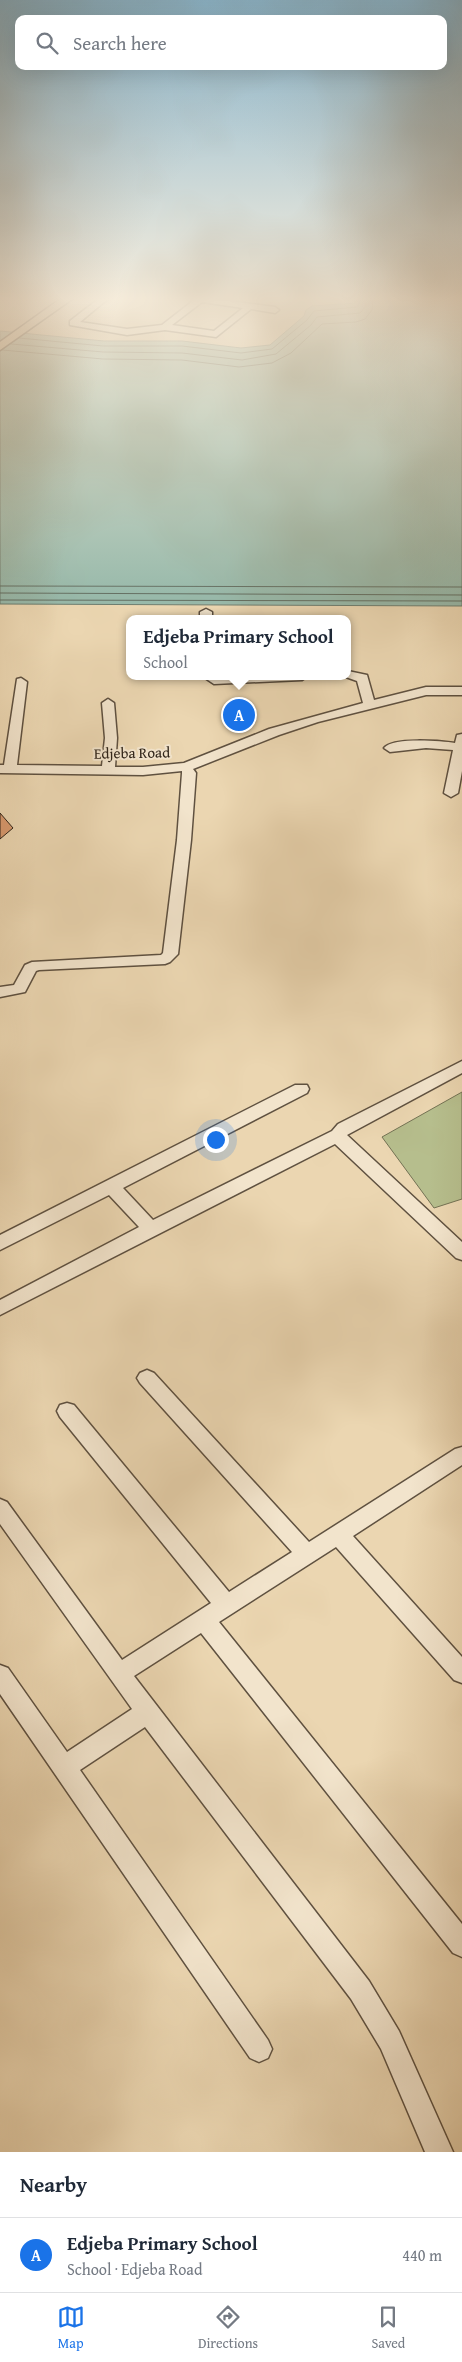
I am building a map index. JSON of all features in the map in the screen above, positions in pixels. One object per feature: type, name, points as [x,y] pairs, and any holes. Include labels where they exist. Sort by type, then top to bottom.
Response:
[{"type":"street","points":[[351,676],[363,678],[370,704]]},
{"type":"street","points":[[5,769],[21,682]]},
{"type":"street","name":"Edjeba Road","points":[[5,769],[143,771],[186,767],[274,732],[370,704],[426,691],[462,691]]},
{"type":"street","points":[[108,703],[111,738],[108,770]]},
{"type":"street","points":[[390,748],[461,742],[451,793]]},
{"type":"street","points":[[0,992],[20,989],[30,968],[37,965],[165,959],[170,954],[184,840],[189,773],[186,767]]},
{"type":"street","points":[[0,1308],[151,1229],[338,1135],[344,1128],[462,1066]]},
{"type":"street","points":[[0,1243],[301,1089]]},
{"type":"street","points":[[338,1135],[343,1142],[462,1253]]},
{"type":"street","points":[[111,1186],[151,1229]]},
{"type":"street","points":[[147,1378],[307,1554]]},
{"type":"street","points":[[67,1411],[226,1605]]},
{"type":"street","points":[[119,1674],[462,1455]]},
{"type":"street","points":[[0,1508],[119,1674],[360,1990],[390,2040],[439,2152]]},
{"type":"street","points":[[338,1534],[462,1673]]},
{"type":"street","points":[[204,1620],[462,1944]]},
{"type":"street","points":[[0,1674],[63,1768],[259,2049]]},
{"type":"street","points":[[63,1768],[148,1712]]},
{"type":"green space","points":[[462,1092],[462,1199],[434,1208],[382,1137]]},
{"type":"water","points":[[0,397],[462,397],[462,606],[0,604]]},
{"type":"building","points":[[0,813],[13,828],[0,839]]},
{"type":"place","name":"Edjeba Primary School","points":[[239,715]]}]
